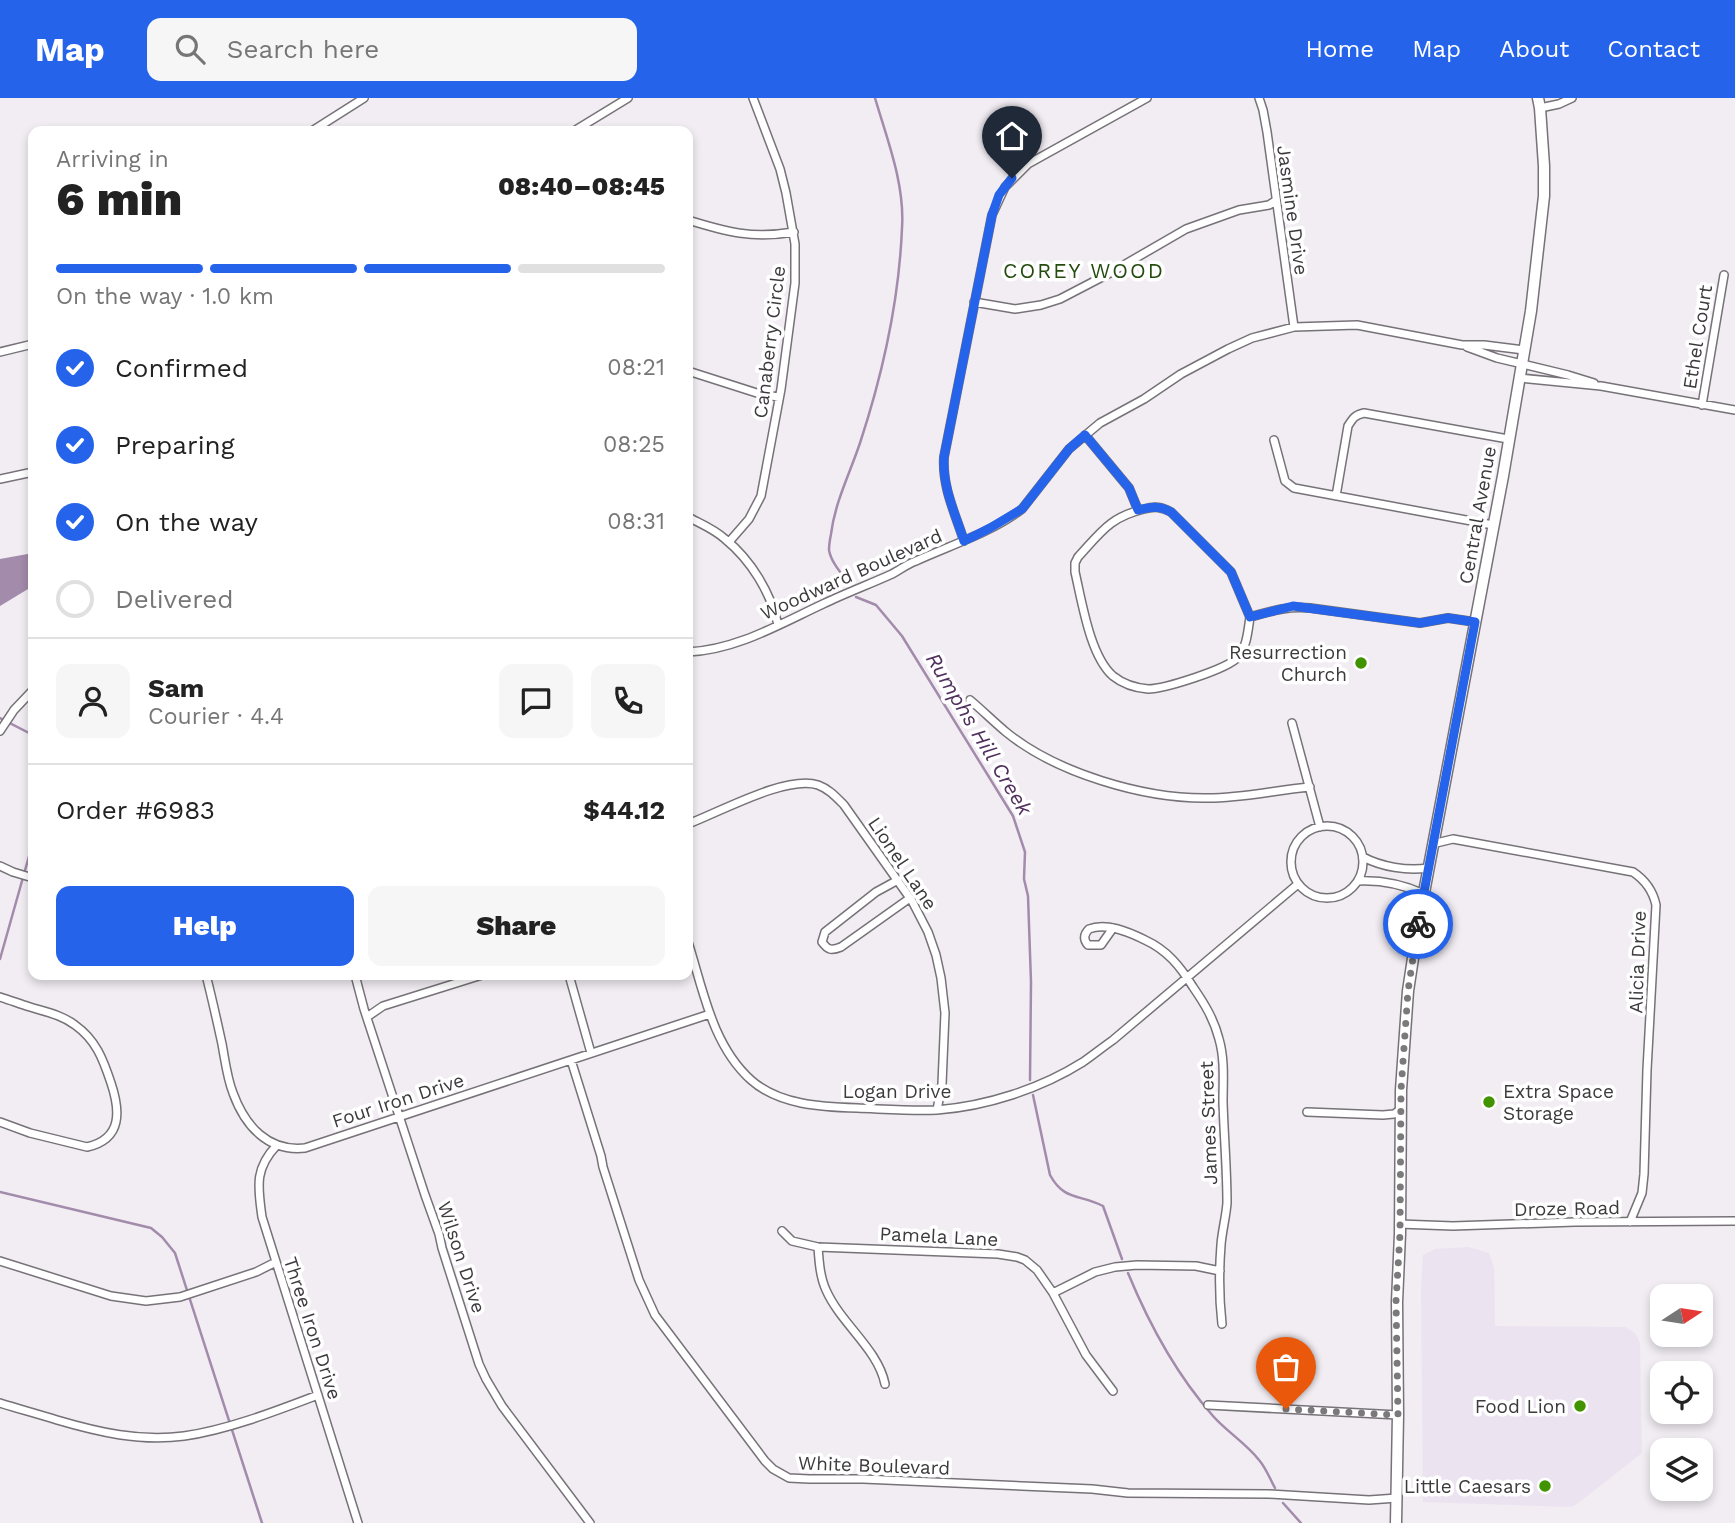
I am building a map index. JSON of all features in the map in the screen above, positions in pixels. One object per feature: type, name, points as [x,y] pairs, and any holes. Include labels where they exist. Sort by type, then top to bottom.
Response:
[{"type":"street","points":[[320,126],[364,98]]},
{"type":"street","points":[[582,126],[628,98]]},
{"type":"street","name":"Canaberry Circle","points":[[729,542],[749,519],[761,496],[779,397],[795,283],[794,233],[786,193],[780,169],[753,98]]},
{"type":"street","points":[[964,541],[950,502],[943,467],[974,302],[992,215],[999,195],[1012,178],[1028,164],[1147,98]]},
{"type":"street","name":"Jasmine Drive","points":[[1259,98],[1263,110],[1294,327]]},
{"type":"street","points":[[1539,103],[1559,104],[1572,98]]},
{"type":"street","name":"Central Avenue","points":[[1396,1523],[1396,1301],[1403,1051],[1408,991],[1428,868],[1520,378],[1537,263],[1544,196],[1539,103]]},
{"type":"street","points":[[974,302],[1015,309],[1060,299],[1186,229],[1239,210],[1269,205],[1275,201]]},
{"type":"street","points":[[693,221],[746,235],[794,233]]},
{"type":"street","name":"Ethel Court","points":[[1702,405],[1724,275]]},
{"type":"street","name":"Woodward Boulevard","points":[[693,652],[723,647],[778,625],[1002,522],[1022,509],[1069,449],[1085,435],[1181,374],[1252,338],[1294,327],[1357,326],[1462,345],[1497,358],[1584,379],[1601,386]]},
{"type":"street","points":[[0,352],[28,345]]},
{"type":"street","name":"Woodward Boulevard","points":[[1462,345],[1524,350]]},
{"type":"street","points":[[693,373],[763,395],[779,397]]},
{"type":"street","points":[[1520,378],[1601,386],[1735,410]]},
{"type":"street","points":[[1336,496],[1348,426],[1353,417],[1364,413],[1508,439]]},
{"type":"street","points":[[1085,435],[1129,488],[1138,510]]},
{"type":"street","points":[[1274,440],[1285,481],[1294,488],[1493,526]]},
{"type":"street","points":[[0,479],[28,473]]},
{"type":"street","points":[[1162,507],[1171,512],[1231,572],[1250,617],[1243,650],[1237,659],[1216,671],[1155,688],[1135,687],[1113,676],[1101,663],[1075,572],[1075,563],[1078,556],[1112,522],[1128,513],[1162,507]]},
{"type":"street","points":[[693,520],[729,542],[752,567],[776,615],[778,625]]},
{"type":"street","points":[[1250,617],[1293,606],[1420,623],[1448,618],[1475,622]]},
{"type":"street","points":[[0,731],[28,695]]},
{"type":"street","points":[[970,700],[1006,732],[1052,760],[1072,770],[1144,791],[1205,799],[1310,787]]},
{"type":"street","points":[[1292,723],[1320,827]]},
{"type":"street","name":"Lionel Lane","points":[[693,822],[783,786],[800,784],[817,785],[832,792],[844,805],[910,898],[928,932],[936,955],[943,989],[945,1024],[942,1084],[937,1110]]},
{"type":"street","points":[[1320,827],[1337,827],[1344,831],[1357,842],[1363,857],[1362,873],[1358,881],[1345,894],[1336,898],[1327,899],[1309,894],[1298,884],[1292,871],[1292,852],[1297,843],[1303,835],[1320,827]]},
{"type":"street","name":"Alicia Drive","points":[[1433,844],[1452,839],[1633,872],[1646,883],[1654,896],[1656,905],[1644,1174],[1642,1193],[1630,1222]]},
{"type":"street","points":[[1363,857],[1373,862],[1413,870],[1428,868]]},
{"type":"street","points":[[0,866],[28,876]]},
{"type":"street","points":[[898,880],[876,892],[825,932],[822,942],[827,949],[841,947],[910,898]]},
{"type":"street","points":[[1358,881],[1374,880],[1398,884],[1424,894]]},
{"type":"street","name":"Logan Drive","points":[[693,958],[710,1014],[724,1045],[736,1065],[752,1081],[779,1097],[824,1107],[937,1110],[996,1099],[1031,1087],[1084,1061],[1113,1040],[1298,884]]},
{"type":"street","name":"James Street","points":[[1113,928],[1148,941],[1172,958],[1207,1008],[1220,1042],[1223,1061],[1227,1206],[1220,1271],[1222,1324]]},
{"type":"street","points":[[207,980],[232,1091],[253,1128],[263,1138],[277,1145]]},
{"type":"street","name":"Wilson Drive","points":[[356,980],[486,1379],[512,1420],[590,1523]]},
{"type":"street","points":[[367,1017],[383,1006],[466,980]]},
{"type":"street","points":[[570,980],[591,1053]]},
{"type":"street","points":[[0,996],[66,1018],[86,1034],[99,1050],[118,1105],[114,1129],[104,1140],[87,1147],[30,1133],[0,1122]]},
{"type":"street","name":"Four Iron Drive","points":[[277,1145],[305,1148],[710,1014]]},
{"type":"street","name":"White Boulevard","points":[[571,1060],[623,1234],[649,1303],[765,1461],[781,1474],[789,1478],[1092,1489],[1128,1493],[1269,1494],[1369,1500],[1397,1498]]},
{"type":"street","points":[[1307,1112],[1383,1115],[1394,1114],[1401,1109]]},
{"type":"street","name":"Three Iron Drive","points":[[277,1145],[265,1159],[258,1185],[262,1217],[357,1520]]},
{"type":"street","name":"Droze Road","points":[[1399,1224],[1453,1226],[1735,1221]]},
{"type":"street","name":"Pamela Lane","points":[[782,1231],[792,1241],[818,1247],[1007,1255],[1025,1260],[1046,1282],[1095,1369],[1113,1391]]},
{"type":"street","points":[[818,1247],[825,1289],[880,1365],[885,1384]]},
{"type":"street","points":[[0,1261],[111,1296],[146,1301],[180,1297],[256,1272],[276,1262]]},
{"type":"street","points":[[1053,1293],[1095,1272],[1115,1267],[1196,1266],[1220,1271]]},
{"type":"street","points":[[0,1403],[108,1434],[159,1438],[215,1429],[318,1395]]},
{"type":"street","points":[[1208,1405],[1398,1415]]},
{"type":"street","points":[[349,1523],[357,1520]]},
{"type":"shaded area","points":[[28,554],[28,589],[0,606],[0,559]]},
{"type":"shaded area","points":[[1468,1247],[1489,1253],[1494,1268],[1495,1326],[1625,1327],[1635,1333],[1640,1343],[1642,1453],[1571,1507],[1423,1502],[1423,1255],[1435,1249]]},
{"type":"waterway","name":"Rumphs Hill Creek","points":[[848,582],[832,559],[830,540],[836,510],[860,443],[883,364],[897,283],[902,228],[898,178],[875,98]]},
{"type":"waterway","name":"Rumphs Hill Creek","points":[[856,597],[876,605],[902,636],[1013,816],[1025,852],[1024,879],[1028,896],[1030,1080]]},
{"type":"waterway","points":[[0,718],[28,732]]},
{"type":"waterway","points":[[0,959],[28,860]]},
{"type":"waterway","name":"Rumphs Hill Creek","points":[[1033,1095],[1050,1175],[1067,1193],[1103,1206],[1122,1259]]},
{"type":"waterway","points":[[0,1192],[151,1228],[175,1253],[262,1523]]},
{"type":"waterway","name":"Rumphs Hill Creek","points":[[1128,1273],[1154,1330],[1175,1366],[1218,1422],[1264,1466],[1275,1488]]},
{"type":"waterway","name":"Rumphs Hill Creek","points":[[1283,1503],[1301,1523]]},
{"type":"way so far","points":[[1286,1409],[1398,1415],[1396,1301],[1400,1234],[1401,1090],[1408,991],[1418,924]]},
{"type":"place","name":"Resurrection Church","points":[[1361,663]]},
{"type":"place","name":"Extra Space Storage","points":[[1489,1102]]},
{"type":"place","name":"Food Lion","points":[[1580,1406]]},
{"type":"place","name":"Little Caesars","points":[[1545,1486]]},
{"type":"district","name":"COREY WOOD","points":[[1084,271]]},
{"type":"route","points":[[1012,178],[999,195],[992,215],[944,457],[946,486],[964,541],[1022,509],[1069,449],[1085,435],[1129,488],[1138,510],[1162,507],[1171,512],[1231,572],[1250,617],[1293,606],[1420,623],[1448,618],[1475,622],[1418,924]]}]
